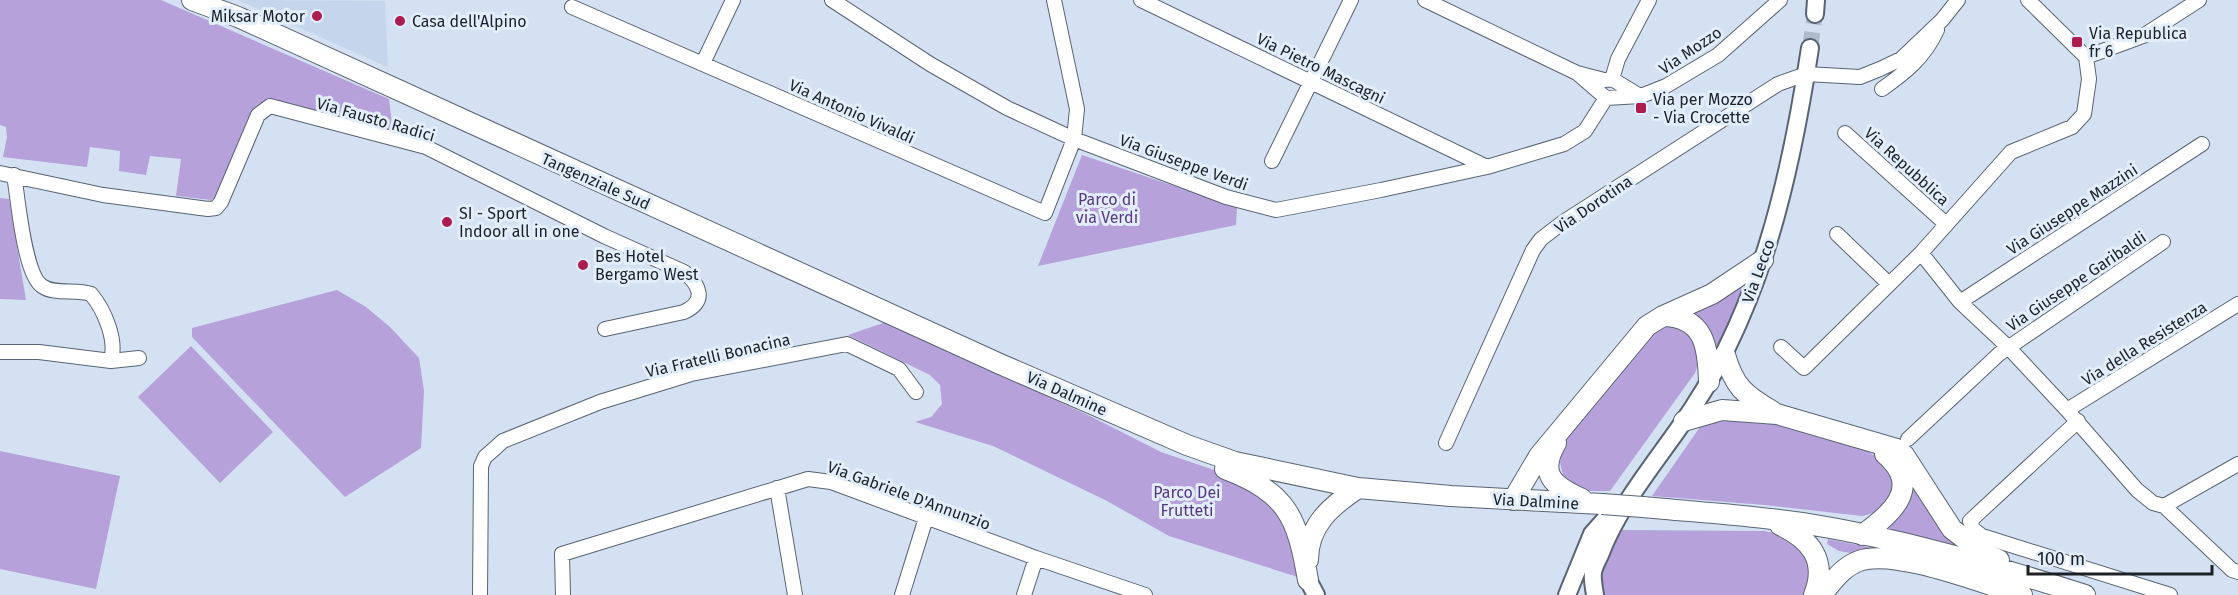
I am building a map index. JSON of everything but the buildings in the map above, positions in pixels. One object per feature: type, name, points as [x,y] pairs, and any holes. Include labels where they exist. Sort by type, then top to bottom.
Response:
[{"type":"highway","name":"Tangenziale Sud","points":[[192,0],[238,17],[1000,364]]},
{"type":"highway","points":[[205,0],[238,17]]},
{"type":"highway","points":[[1513,500],[1539,456],[1647,326],[1663,316],[1712,294],[1763,260]]},
{"type":"highway","points":[[1663,316],[1684,319],[1702,336],[1709,356],[1709,382]]},
{"type":"highway","points":[[1725,355],[1735,382],[1744,394],[1777,414]]},
{"type":"highway","points":[[1000,364],[1052,394],[1151,441],[1254,481],[1274,496],[1289,512],[1301,540],[1310,590]]},
{"type":"highway","name":"Via Dalmine","points":[[1000,364],[1140,426],[1226,458],[1283,473],[1358,488],[1642,507],[1766,519],[1862,535],[1962,558],[2085,595]]},
{"type":"highway","points":[[1684,421],[1722,410],[1777,414],[1897,449],[1904,455],[1952,529],[1980,551],[2036,572],[2065,589]]},
{"type":"highway","points":[[1567,423],[1550,453],[1548,462],[1550,477],[1560,489],[1597,504]]},
{"type":"highway","points":[[1862,535],[1891,513],[1898,503],[1902,485],[1896,465],[1869,442]]},
{"type":"highway","points":[[1310,590],[1308,551],[1318,521],[1333,506],[1358,488]]},
{"type":"highway","points":[[1766,519],[1800,535],[1813,549],[1819,577],[1814,595]]},
{"type":"highway","points":[[1813,549],[1852,564]]},
{"type":"highway","points":[[1821,595],[1852,564],[1870,558],[1924,565],[2022,595]]},
{"type":"main road","name":"Via Lecco","points":[[1595,595],[1593,573],[1607,537],[1725,355],[1763,260],[1774,227],[1810,48]]},
{"type":"main road","name":"Via Lecco","points":[[1568,595],[1592,534],[1648,471]]},
{"type":"street","points":[[702,63],[733,0]]},
{"type":"street","name":"Via Giuseppe Verdi","points":[[832,0],[930,64],[1007,108],[1074,139],[1226,197],[1276,210],[1382,190],[1487,166],[1564,144],[1578,137],[1585,131],[1608,88],[1618,58],[1649,0]]},
{"type":"street","points":[[1054,0],[1077,109],[1074,139]]},
{"type":"street","name":"Via Pietro Mascagni","points":[[1141,0],[1487,166]]},
{"type":"street","points":[[1272,160],[1351,0]]},
{"type":"street","name":"Via Mozzo","points":[[1425,0],[1608,88],[1641,96],[1666,86],[1718,55],[1782,1]]},
{"type":"street","points":[[1806,74],[1860,77],[1901,59],[1942,20],[1958,0]]},
{"type":"street","points":[[2028,0],[2086,57],[2143,36],[2199,0]]},
{"type":"street","name":"Via Antonio Vivaldi","points":[[572,7],[1045,213],[1074,139]]},
{"type":"street","points":[[1882,89],[1908,71],[1919,60],[1929,47],[1942,20]]},
{"type":"street","name":"Via Repubblica","points":[[1781,347],[1804,369],[1921,253],[2011,152],[2072,128],[2084,114],[2089,79],[2086,57]]},
{"type":"street","name":"Via Dorotina","points":[[1446,443],[1533,250],[1541,239],[1562,223],[1778,84],[1806,74]]},
{"type":"street","name":"Via Fausto Radici","points":[[0,173],[103,195],[208,209],[216,208],[221,202],[258,115],[270,106],[426,147],[604,236],[684,272],[699,290],[695,305],[684,312],[605,329]]},
{"type":"street","name":"Via Repubblica","points":[[1845,133],[1946,224]]},
{"type":"street","name":"Via Giuseppe Mazzini","points":[[1960,302],[2202,144]]},
{"type":"street","points":[[15,175],[31,272],[40,286],[51,291],[79,291],[91,294],[109,330],[114,351],[111,362]]},
{"type":"street","points":[[1837,234],[1889,284]]},
{"type":"street","name":"Via Giuseppe Garibaldi","points":[[2008,347],[2163,242]]},
{"type":"street","points":[[1921,253],[1960,302],[2008,347],[2078,421],[2137,490],[2153,503],[2164,506],[2232,570],[2238,572]]},
{"type":"street","name":"Via della Resistenza","points":[[2067,410],[2238,304]]},
{"type":"street","name":"Via Fratelli Bonacina","points":[[480,595],[481,466],[485,457],[503,441],[600,402],[691,374],[847,344],[899,369],[916,392]]},
{"type":"street","points":[[1908,439],[2008,347]]},
{"type":"street","points":[[0,352],[57,354],[111,362],[139,358]]},
{"type":"street","points":[[2078,421],[1970,521],[1973,529],[1982,536],[2170,595]]},
{"type":"street","points":[[2164,506],[2238,464]]},
{"type":"street","name":"Via Gabriele D'Annunzio","points":[[564,595],[562,554],[808,479],[820,479],[1136,594]]},
{"type":"street","points":[[777,488],[795,595]]},
{"type":"street","points":[[902,595],[926,518]]},
{"type":"street","points":[[1023,595],[1036,558]]},
{"type":"shaded area","points":[[238,0],[385,1],[388,67],[385,66]]},
{"type":"green space","points":[[0,0],[161,0],[389,99],[393,132],[287,104],[265,105],[256,110],[248,119],[215,198],[211,200],[176,196],[181,159],[150,156],[146,175],[119,171],[120,151],[90,147],[87,167],[3,157],[7,137],[6,127],[0,125]]},
{"type":"green space","name":"Parco di via Verdi","points":[[1082,155],[1237,207],[1236,225],[1038,266]]},
{"type":"green space","points":[[0,198],[9,199],[26,300],[0,299]]},
{"type":"green space","points":[[1756,269],[1714,369],[1684,314]]},
{"type":"green space","points":[[337,290],[366,307],[390,327],[419,358],[424,391],[421,448],[345,497],[192,337],[192,328]]},
{"type":"green space","name":"Parco Dei Frutteti","points":[[886,322],[1090,416],[1161,452],[1229,475],[1262,495],[1282,518],[1304,579],[1169,536],[1107,501],[993,446],[915,422],[931,417],[942,404],[940,385],[930,375],[848,335]]},
{"type":"green space","points":[[1671,325],[1686,333],[1696,343],[1699,356],[1695,373],[1610,491],[1582,491],[1571,486],[1564,478],[1560,463],[1565,440],[1653,332]]},
{"type":"green space","points":[[191,346],[273,432],[220,483],[138,397]]},
{"type":"green space","points":[[1723,417],[1766,419],[1865,450],[1889,467],[1894,479],[1891,497],[1881,508],[1862,516],[1652,496],[1700,427]]},
{"type":"green space","points":[[0,451],[120,476],[96,589],[0,569]]},
{"type":"green space","points":[[1906,475],[1966,548],[1875,530]]},
{"type":"green space","points":[[1622,530],[1764,531],[1783,535],[1805,546],[1812,576],[1804,595],[1604,595],[1601,587],[1602,570],[1608,553]]},
{"type":"green space","points":[[1828,539],[1898,553],[1839,551],[1827,544]]},
{"type":"tunnel","points":[[1810,48],[1815,14]]},
{"type":"place","name":"Miksar Motor","points":[[317,16]]},
{"type":"place","name":"Casa dell'Alpino","points":[[400,21]]},
{"type":"place","name":"Via Republica fr 6","points":[[2077,42]]},
{"type":"place","name":"Via per Mozzo - Via Crocette","points":[[1641,108]]},
{"type":"place","name":"SI - Sport Indoor all in one","points":[[447,222]]},
{"type":"place","name":"Bes Hotel Bergamo West","points":[[583,265]]}]
